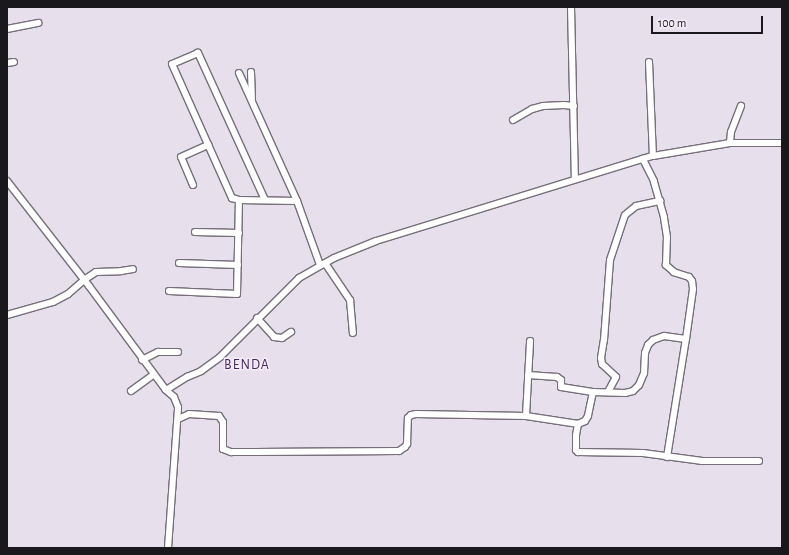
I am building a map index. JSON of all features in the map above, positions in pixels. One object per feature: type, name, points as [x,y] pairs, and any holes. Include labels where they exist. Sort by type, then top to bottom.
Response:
[{"type":"street","points":[[571,7],[575,179]]},
{"type":"street","points":[[7,29],[38,23]]},
{"type":"street","points":[[265,200],[198,54],[172,64],[232,198],[239,200],[298,201]]},
{"type":"street","points":[[649,62],[653,156]]},
{"type":"street","points":[[250,72],[252,103]]},
{"type":"street","points":[[239,73],[298,201],[323,264],[350,300],[353,332]]},
{"type":"street","points":[[513,120],[532,109],[543,106],[574,106]]},
{"type":"street","points":[[730,143],[731,132],[741,106]]},
{"type":"street","points":[[166,390],[187,377],[201,372],[220,357],[257,318],[299,278],[323,264],[376,241],[653,156],[730,143],[782,143]]},
{"type":"street","points":[[194,185],[181,157],[208,145]]},
{"type":"street","points":[[644,159],[654,181],[660,201],[667,237],[666,265],[674,272],[689,277],[692,281],[693,289],[667,457]]},
{"type":"street","points":[[7,181],[84,280],[142,360],[166,390],[174,397],[178,407],[178,419],[168,548]]},
{"type":"street","points":[[169,291],[238,294],[239,200]]},
{"type":"street","points":[[608,392],[616,377],[602,364],[601,358],[604,340],[610,260],[625,215],[636,206],[660,201]]},
{"type":"street","points":[[195,232],[239,233]]},
{"type":"street","points":[[179,264],[238,265]]},
{"type":"street","points":[[7,315],[53,302],[68,294],[96,272],[133,269]]},
{"type":"street","points":[[257,318],[274,337],[282,338],[291,332]]},
{"type":"street","points":[[528,375],[557,377],[561,380],[562,387],[592,392],[629,392],[639,385],[644,373],[645,353],[648,345],[653,340],[664,336],[686,340]]},
{"type":"street","points":[[526,416],[530,341]]},
{"type":"street","points":[[142,360],[158,352],[178,352]]},
{"type":"street","points":[[131,391],[154,375]]},
{"type":"street","points":[[178,419],[189,414],[221,418],[223,422],[222,447],[226,451],[394,452],[402,450],[407,444],[408,418],[411,415],[462,414],[526,416],[578,424],[585,421],[588,416],[592,392]]},
{"type":"street","points":[[578,424],[576,435],[576,450],[578,452],[643,453],[702,461],[759,461]]},
{"type":"district","name":"BENDA","points":[[247,365]]}]
